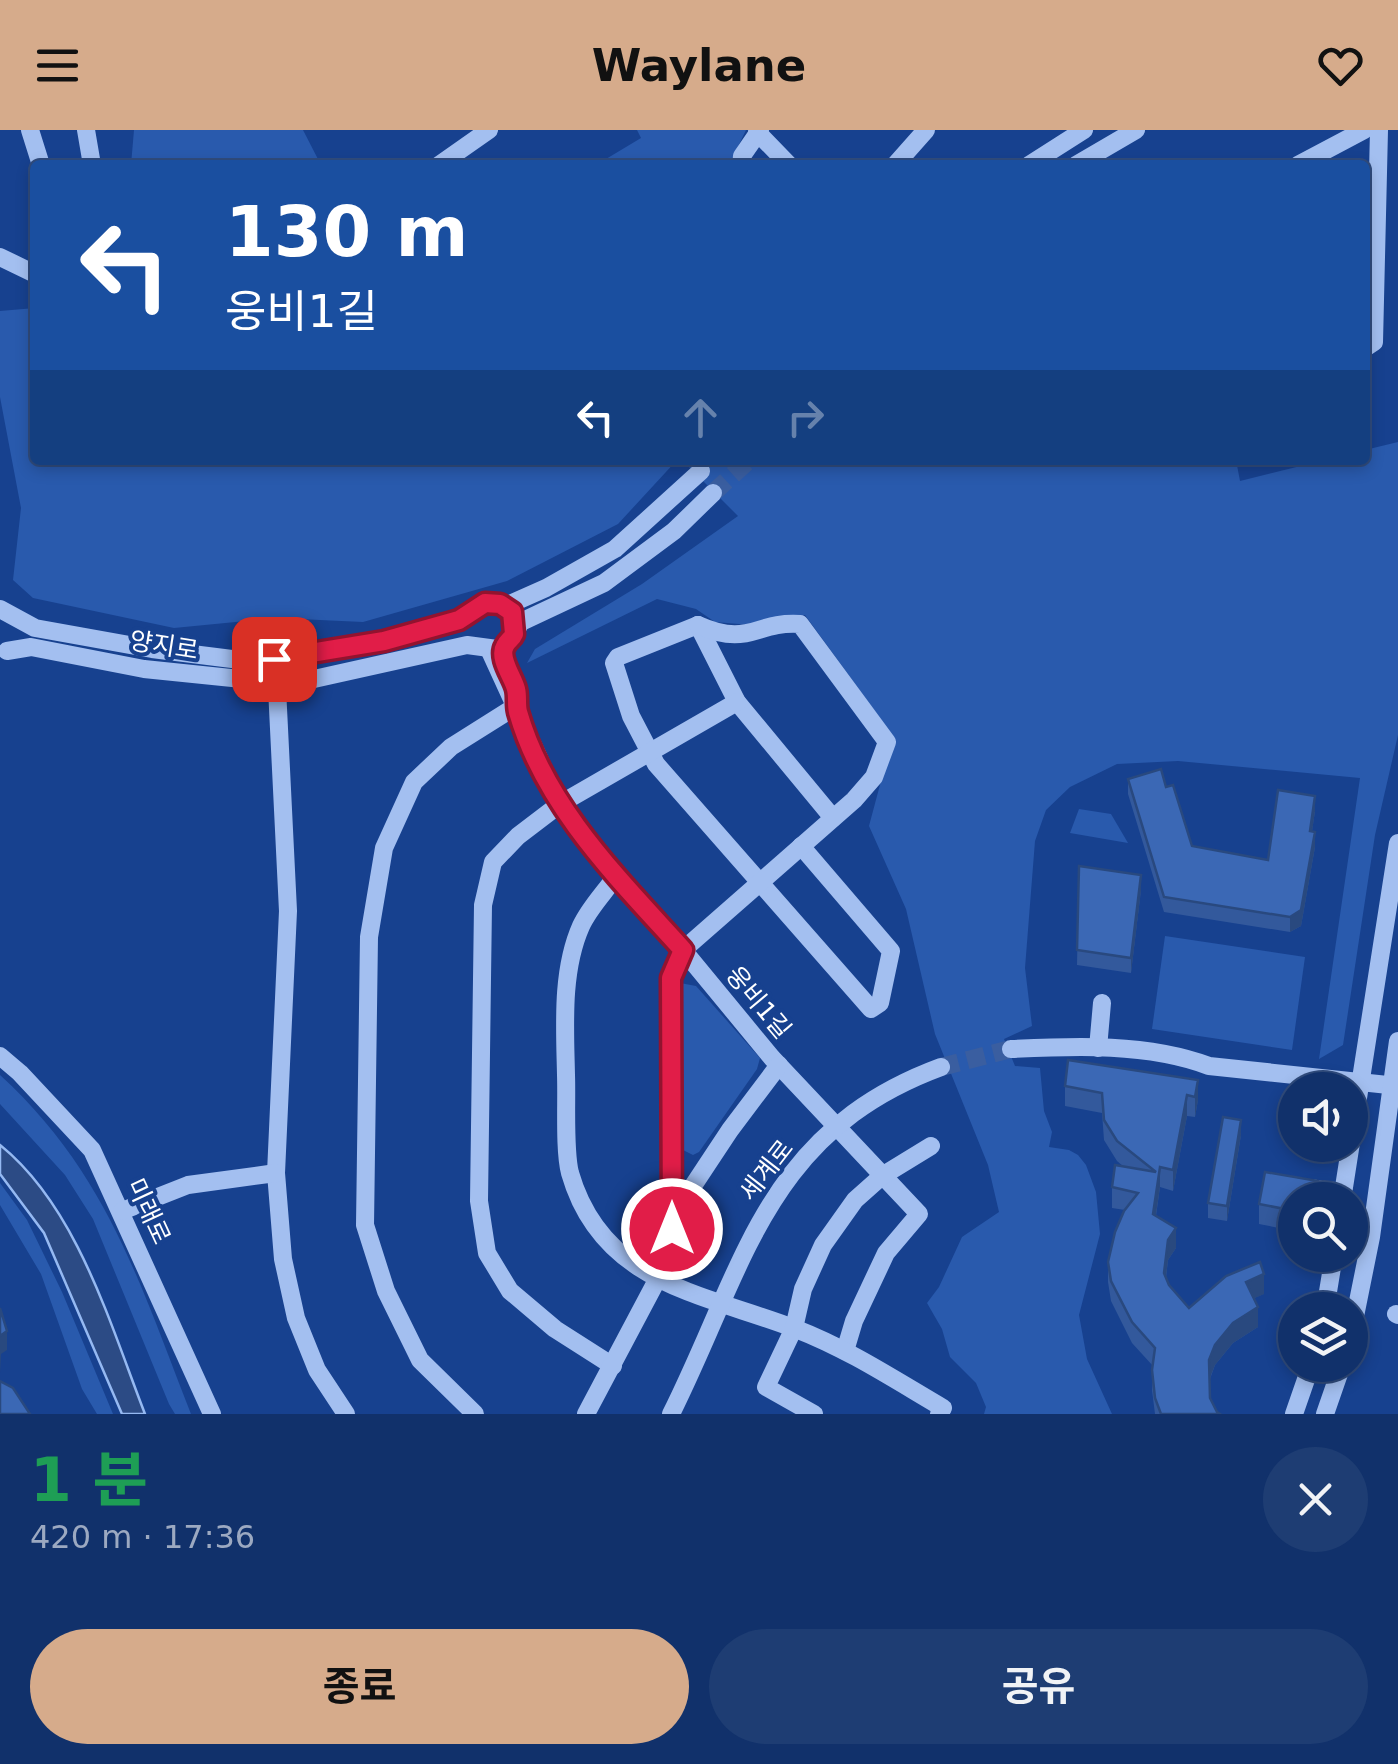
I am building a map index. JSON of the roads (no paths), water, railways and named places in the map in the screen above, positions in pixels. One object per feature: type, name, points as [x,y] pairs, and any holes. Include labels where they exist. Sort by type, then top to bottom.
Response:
[{"type":"street","points":[[30,130],[39,160]]},
{"type":"street","points":[[86,130],[91,160]]},
{"type":"street","points":[[446,160],[488,130]]},
{"type":"street","points":[[899,160],[926,130]]},
{"type":"street","points":[[1037,160],[1084,130]]},
{"type":"street","points":[[1085,160],[1136,130]]},
{"type":"street","points":[[1307,160],[1364,130]]},
{"type":"street","points":[[1370,345],[1374,342],[1371,256],[1389,205],[1379,130]]},
{"type":"street","points":[[742,160],[759,131],[785,160]]},
{"type":"street","points":[[0,257],[30,270]]},
{"type":"street","points":[[701,472],[615,549],[509,602],[485,603],[466,616],[471,634],[485,646],[510,641],[523,622],[604,583],[674,531],[713,493]]},
{"type":"street","points":[[509,602],[512,612],[523,622]]},
{"type":"street","points":[[3,612],[13,634],[4,654]]},
{"type":"street","name":"양지로","points":[[3,612],[35,628],[240,660],[274,659],[384,641],[466,616]]},
{"type":"street","points":[[672,1229],[671,978],[683,950],[760,884],[802,846],[833,818],[874,776],[888,742],[800,624],[723,636],[698,625],[618,657],[614,663],[650,754],[760,884],[871,1009],[880,1003],[891,951],[802,846]]},
{"type":"street","points":[[698,625],[737,702],[833,818]]},
{"type":"street","name":"양지로","points":[[4,654],[31,646],[198,676],[271,682],[305,681],[420,655],[485,646]]},
{"type":"street","name":"웅비1길","points":[[485,646],[560,804],[616,876],[779,1065],[919,1214],[886,1253],[845,1351]]},
{"type":"street","points":[[198,676],[213,684],[304,688],[392,669],[420,655]]},
{"type":"street","points":[[277,688],[288,911],[276,1174],[283,1259],[296,1318],[317,1370],[346,1414]]},
{"type":"street","points":[[613,1366],[555,1328],[510,1291],[487,1253],[480,1201],[483,905],[493,862],[518,836],[560,804],[737,702]]},
{"type":"street","points":[[475,1414],[420,1360],[386,1292],[365,1225],[369,936],[384,848],[414,782],[452,747],[516,706]]},
{"type":"street","points":[[1361,1072],[1398,843]]},
{"type":"street","points":[[616,876],[582,924],[567,975],[570,1172],[589,1214],[613,1246],[657,1280],[719,1305],[794,1328],[845,1351],[942,1408],[939,1414]]},
{"type":"street","points":[[1098,1048],[1102,1003]]},
{"type":"street","points":[[1360,1292],[1395,1086],[1398,1040]]},
{"type":"street","points":[[1011,1050],[1098,1048],[1278,1072]]},
{"type":"street","name":"미래로","points":[[0,1056],[92,1150],[212,1414]]},
{"type":"street","points":[[586,1414],[657,1280],[681,1204],[779,1065]]},
{"type":"street","name":"세계로","points":[[671,1414],[751,1235],[775,1194],[811,1151],[840,1126],[902,1083],[940,1067]]},
{"type":"street","points":[[1368,1081],[1395,1086]]},
{"type":"street","points":[[672,1144],[683,1160],[694,1165],[714,1154]]},
{"type":"street","points":[[814,1414],[766,1388],[794,1328],[803,1289],[824,1246],[855,1200],[882,1176],[931,1146]]},
{"type":"street","points":[[122,1211],[188,1185],[276,1174]]},
{"type":"street","points":[[1294,1414],[1305,1382]]},
{"type":"street","points":[[1325,1414],[1336,1382]]},
{"type":"tunnel","points":[[713,493],[744,465]]},
{"type":"tunnel","points":[[941,1067],[1011,1049]]}]
